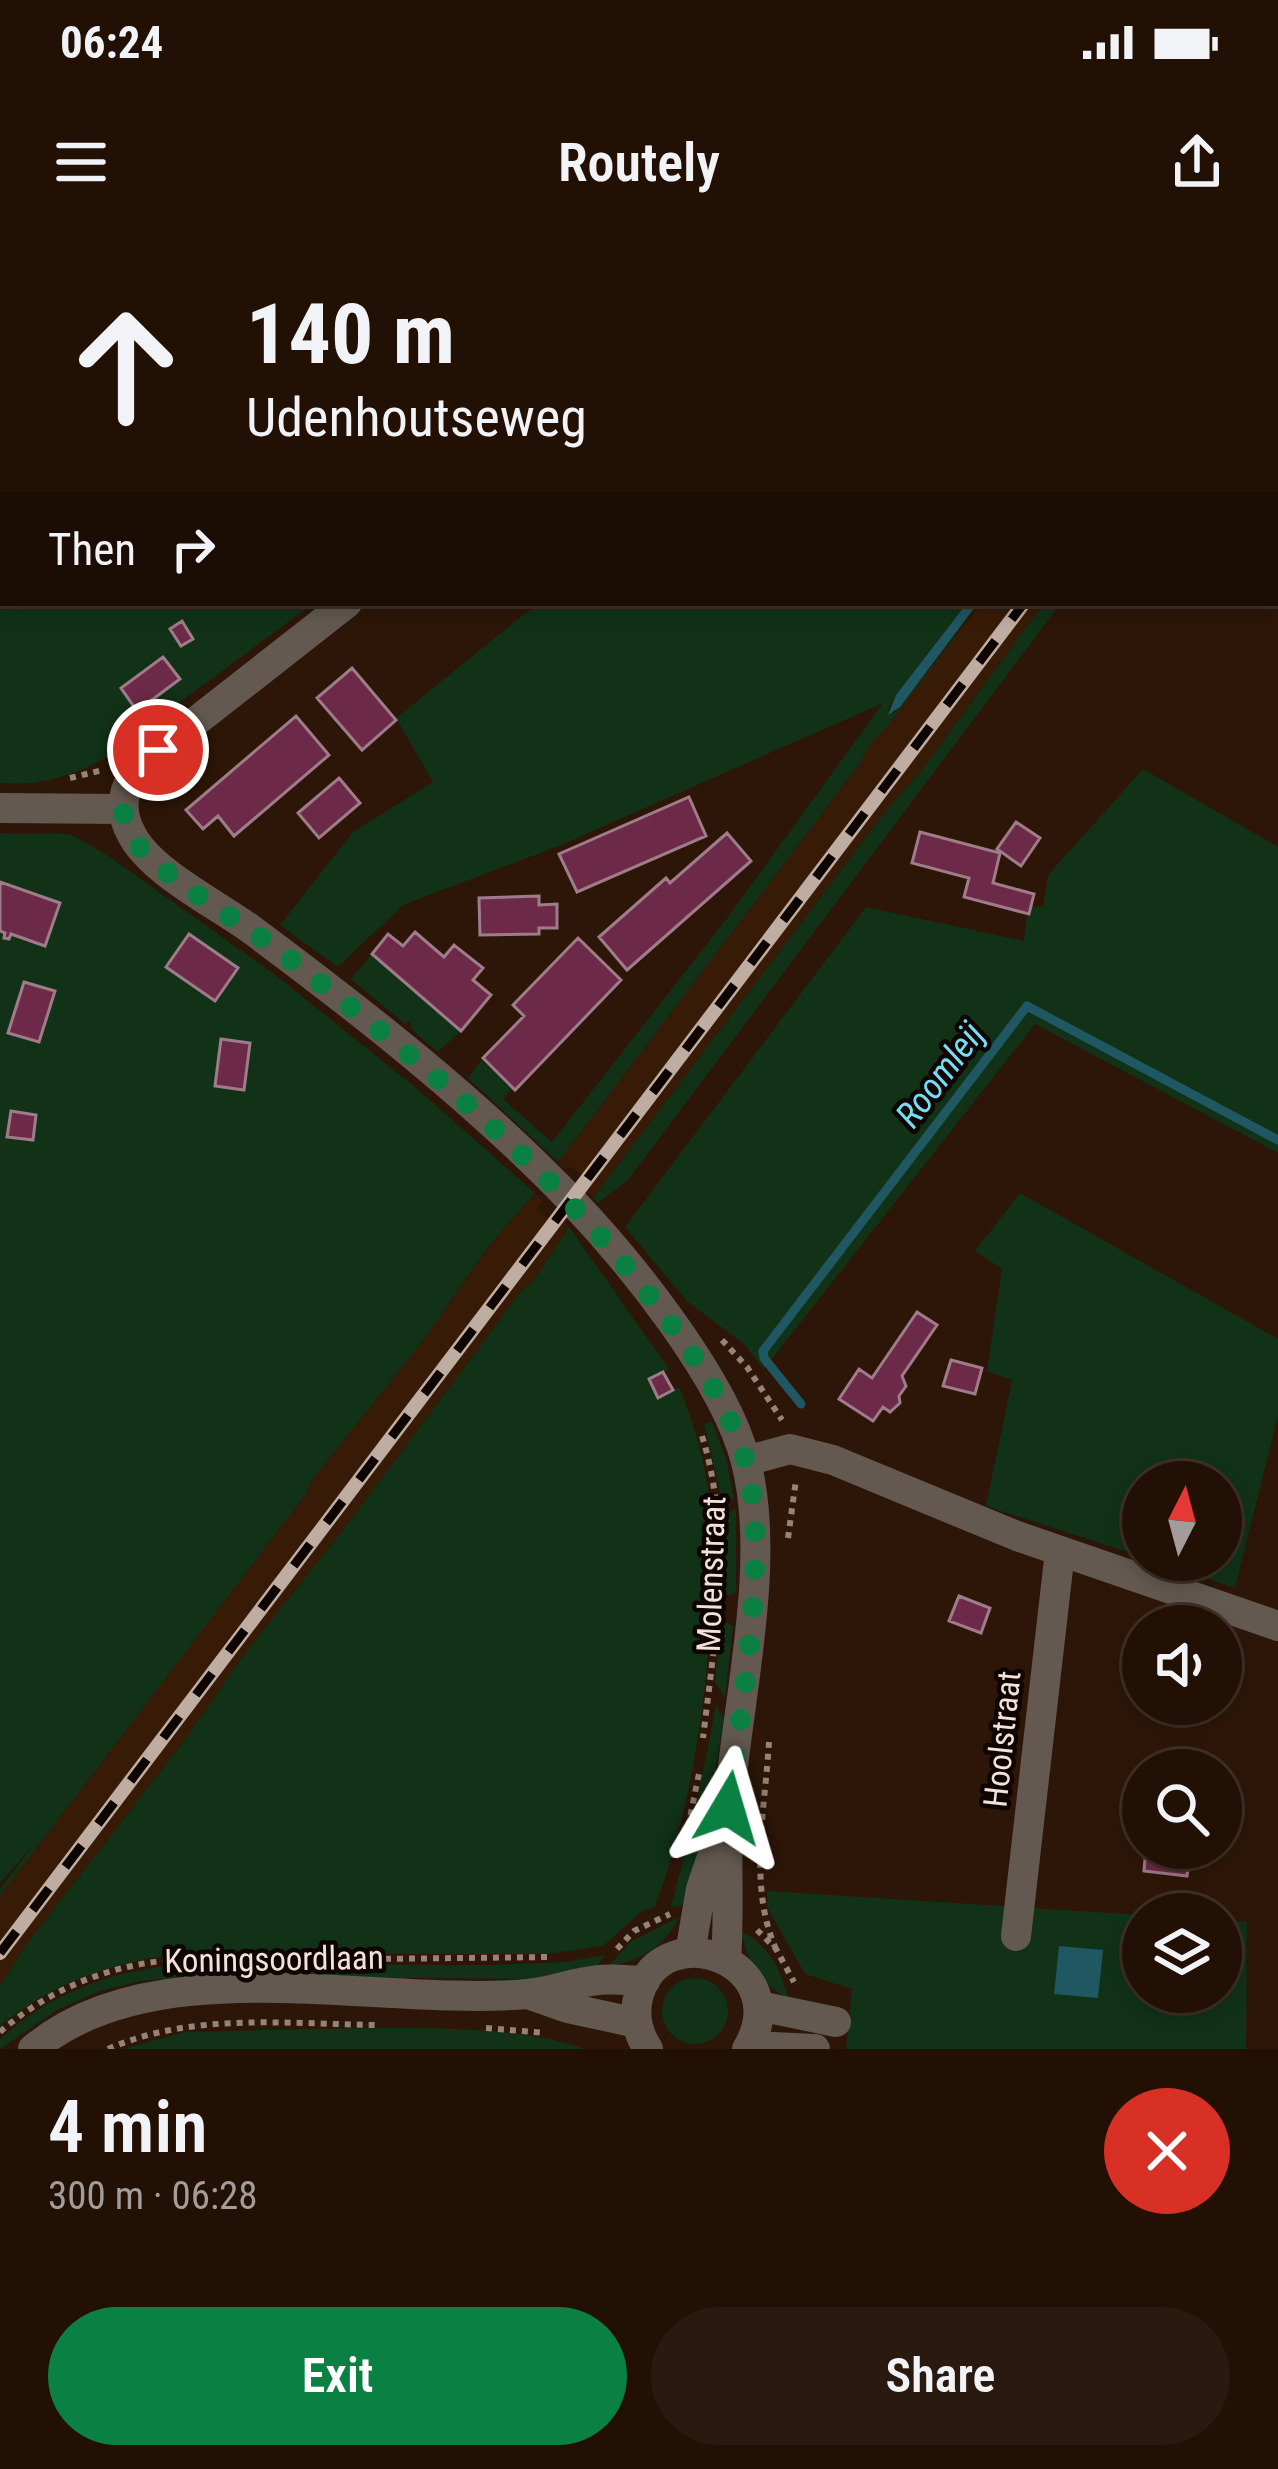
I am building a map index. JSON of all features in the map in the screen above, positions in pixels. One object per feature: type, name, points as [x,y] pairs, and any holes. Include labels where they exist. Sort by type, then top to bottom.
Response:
[{"type":"street","points":[[0,808],[122,809],[132,774],[144,762],[343,606]]},
{"type":"street","name":"Molenstraat","points":[[122,809],[131,835],[147,856],[250,928],[381,1031],[530,1160],[606,1240],[686,1343],[724,1409],[746,1461],[753,1503],[753,1572],[728,1808],[726,1959]]},
{"type":"street","points":[[746,1461],[790,1449],[820,1456],[1060,1551],[1278,1626]]},
{"type":"street","name":"Hoolstraat","points":[[1016,1936],[1060,1551]]},
{"type":"street","name":"Molenstraat","points":[[690,1953],[701,1889],[728,1808]]},
{"type":"street","points":[[642,2036],[639,1993],[645,1981],[662,1964],[690,1953],[706,1953],[726,1959],[745,1974],[759,2006],[759,2020],[748,2047],[815,2049]]},
{"type":"street","name":"Koningsoordlaan","points":[[33,2049],[77,2018],[124,2000],[192,1990],[528,1994],[600,1979],[645,1981]]},
{"type":"street","name":"Koningsoordlaan","points":[[528,1994],[642,2036]]},
{"type":"street","points":[[759,2006],[836,2022]]},
{"type":"path","points":[[787,1540],[796,1481]]},
{"type":"path","name":"Molenstraat","points":[[702,1746],[718,1611],[718,1506]]},
{"type":"path","points":[[770,1735],[760,1892],[762,1918],[776,1949]]},
{"type":"path","points":[[684,1840],[700,1769]]},
{"type":"path","points":[[664,1916],[669,1896]]},
{"type":"path","name":"Koningsoordlaan","points":[[108,2049],[188,2026],[397,2025]]},
{"type":"path","points":[[483,2027],[564,2035]]},
{"type":"shaded area","points":[[980,606],[1042,606],[922,770],[593,1198],[585,1190],[590,1182],[558,1162]]},
{"type":"shaded area","points":[[535,1193],[543,1200],[537,1209],[557,1225],[562,1219],[569,1227],[533,1282],[522,1290],[241,1659],[0,1986],[0,1896],[312,1480],[425,1338],[489,1247]]},
{"type":"green space","points":[[0,606],[310,606],[103,759],[53,779],[0,783]]},
{"type":"green space","points":[[534,606],[965,606],[896,695],[888,710],[895,713],[980,606],[886,728],[872,742],[558,1162],[468,1078],[481,1060],[513,1088],[503,1099],[552,1142],[728,917],[883,703],[561,845],[403,905],[338,967],[280,925],[353,832],[433,782],[396,718]]},
{"type":"green space","points":[[1042,606],[1059,606],[628,1180],[598,1203],[593,1198],[922,770]]},
{"type":"green space","points":[[1143,769],[1278,847],[1278,1153],[1035,1024],[764,1369],[745,1345],[687,1301],[625,1227],[866,907],[1024,941],[1028,906],[1043,907],[1048,875]]},
{"type":"green space","points":[[0,833],[70,834],[107,855],[278,977],[416,1088],[535,1193],[488,1247],[425,1338],[312,1480],[0,1896],[0,1889],[35,1843],[0,1883]]},
{"type":"green space","points":[[372,954],[461,1031],[438,1052],[411,1029],[411,1022],[406,1025],[351,979]]},
{"type":"green space","points":[[1020,1193],[1278,1339],[1278,1416],[1242,1560],[1242,1461],[1122,1461],[1122,1550],[986,1506],[1012,1380],[987,1371],[1002,1269],[975,1251]]},
{"type":"green space","points":[[569,1227],[669,1369],[649,1379],[658,1397],[679,1387],[697,1439],[712,1516],[713,1597],[702,1597],[700,1619],[711,1619],[704,1693],[686,1801],[655,1907],[642,1911],[603,1946],[547,1954],[178,1954],[153,1958],[62,1986],[0,2026],[0,1986],[26,1945],[522,1290],[533,1282]]},
{"type":"green space","points":[[712,1421],[734,1499],[721,1496],[704,1424]]},
{"type":"green space","points":[[736,1509],[736,1593],[723,1597],[723,1514]]},
{"type":"green space","points":[[721,1620],[733,1626],[725,1698],[715,1682]]},
{"type":"green space","points":[[716,1705],[724,1719],[705,1829],[685,1905],[671,1907],[696,1809]]},
{"type":"green space","points":[[767,1891],[1122,1914],[1122,2013],[1242,2013],[1242,1922],[1247,1922],[1246,2049],[846,2049],[852,1989],[805,1974],[767,1907]]},
{"type":"green space","points":[[680,1917],[650,1951],[608,1967],[630,1942]]},
{"type":"green space","points":[[741,1931],[772,1958],[788,1998],[756,1970]]},
{"type":"green space","points":[[605,1955],[597,1966],[543,1979],[190,1976],[141,1981],[97,1992],[57,2010],[0,2049],[0,2039],[20,2022],[64,1995],[112,1977],[163,1966],[490,1965]]},
{"type":"green space","points":[[695,1978],[718,1988],[728,2011],[718,2034],[695,2044],[672,2034],[662,2011],[672,1988]]},
{"type":"green space","points":[[381,2028],[513,2033],[584,2049],[123,2049],[185,2032]]},
{"type":"water","points":[[965,606],[976,606],[900,707],[888,715],[896,695]]},
{"type":"water","points":[[1059,1946],[1103,1950],[1098,1998],[1054,1994]]},
{"type":"building","points":[[182,621],[193,639],[181,646],[170,629]]},
{"type":"building","points":[[163,657],[180,679],[137,711],[121,688]]},
{"type":"building","points":[[352,668],[396,720],[362,750],[317,698]]},
{"type":"building","points":[[296,716],[329,755],[234,836],[218,816],[203,829],[186,810]]},
{"type":"building","points":[[339,778],[360,803],[319,838],[298,813]]},
{"type":"building","points":[[689,797],[706,836],[577,892],[559,854]]},
{"type":"building","points":[[1016,822],[1040,838],[1021,866],[997,849]]},
{"type":"building","points":[[920,832],[1000,853],[993,883],[1034,894],[1029,914],[964,897],[969,878],[912,863]]},
{"type":"building","points":[[727,833],[751,861],[627,970],[599,937]]},
{"type":"building","points":[[0,882],[60,903],[45,946],[11,934],[4,938]]},
{"type":"building","points":[[539,896],[539,905],[557,904],[557,928],[539,928],[539,934],[480,935],[479,898]]},
{"type":"building","points":[[415,932],[444,957],[454,945],[483,968],[473,980],[491,995],[461,1031],[372,954],[388,934],[403,946]]},
{"type":"building","points":[[189,934],[238,968],[215,1001],[166,967]]},
{"type":"building","points":[[578,938],[621,980],[515,1090],[483,1058],[524,1016],[513,1005]]},
{"type":"building","points":[[24,982],[55,991],[39,1042],[8,1033]]},
{"type":"building","points":[[221,1039],[250,1043],[244,1090],[215,1086]]},
{"type":"building","points":[[11,1111],[36,1115],[33,1140],[7,1137]]},
{"type":"building","points":[[917,1312],[937,1325],[902,1376],[906,1386],[900,1403],[890,1412],[883,1407],[873,1421],[839,1399],[859,1369],[872,1378]]},
{"type":"building","points":[[951,1360],[982,1368],[975,1394],[943,1386]]},
{"type":"building","points":[[663,1372],[673,1390],[658,1398],[649,1379]]},
{"type":"building","points":[[959,1596],[990,1608],[981,1633],[949,1621]]},
{"type":"building","points":[[1144,1869],[1188,1869],[1187,1876]]},
{"type":"waterway","name":"Roomleij","points":[[801,1404],[763,1351],[1027,1006],[1278,1140]]},
{"type":"railway","points":[[0,1953],[1022,606]]},
{"type":"route","points":[[158,750],[132,774],[122,809],[131,835],[147,856],[250,928],[381,1031],[530,1160],[640,1282],[686,1343],[724,1409],[746,1461],[753,1503],[753,1572],[728,1808]]}]
